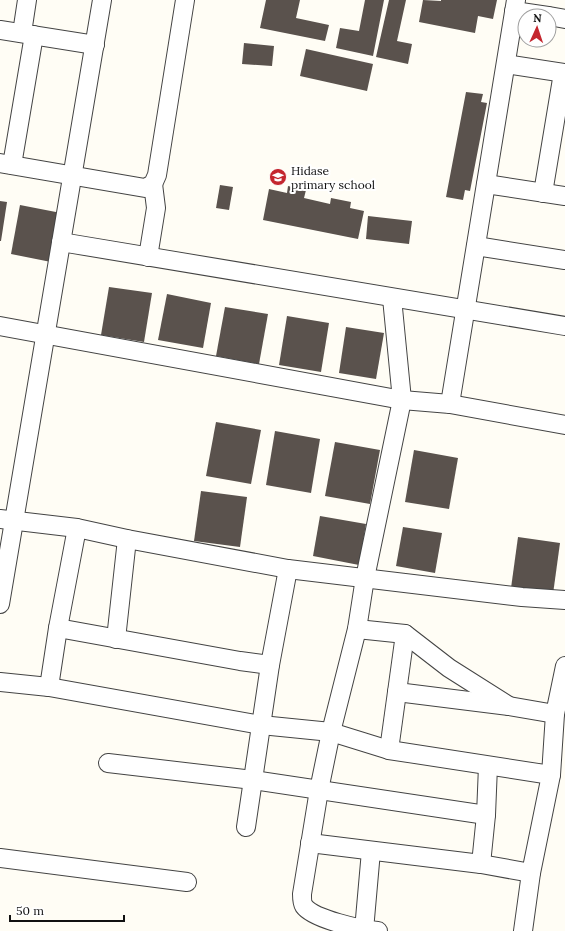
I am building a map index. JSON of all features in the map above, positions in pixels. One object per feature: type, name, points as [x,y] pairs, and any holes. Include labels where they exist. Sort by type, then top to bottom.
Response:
[{"type":"street","points":[[27,0],[28,34],[6,164],[145,188],[153,184]]},
{"type":"street","points":[[0,604],[7,520],[46,334],[102,0]]},
{"type":"street","points":[[148,257],[156,208],[153,184],[157,175],[185,0]]},
{"type":"street","points":[[450,404],[515,5]]},
{"type":"street","points":[[0,30],[95,45]]},
{"type":"street","points":[[506,64],[564,73],[543,193]]},
{"type":"street","points":[[486,184],[565,196]]},
{"type":"street","points":[[61,242],[565,326]]},
{"type":"street","points":[[476,246],[565,260]]},
{"type":"street","points":[[371,851],[371,930],[312,914],[303,905],[302,894],[319,790],[331,732],[357,629],[365,578],[402,400],[392,298]]},
{"type":"street","points":[[0,326],[402,400],[450,404],[565,425]]},
{"type":"street","points":[[7,520],[77,528],[127,539],[288,569],[522,597],[565,600]]},
{"type":"street","points":[[49,688],[58,628],[77,528]]},
{"type":"street","points":[[116,639],[127,539]]},
{"type":"street","points":[[246,827],[270,665],[288,569]]},
{"type":"street","points":[[58,628],[270,665]]},
{"type":"street","points":[[357,629],[405,634],[449,668],[509,706]]},
{"type":"street","points":[[389,750],[405,634]]},
{"type":"street","points":[[523,931],[531,873],[551,775],[555,714],[565,666]]},
{"type":"street","points":[[0,682],[49,688],[261,725],[331,732],[389,750],[551,775]]},
{"type":"street","points":[[397,692],[509,706],[555,714]]},
{"type":"street","points":[[108,763],[253,780],[486,815]]},
{"type":"street","points":[[481,864],[486,815],[488,766]]},
{"type":"street","points":[[310,843],[481,864],[531,873]]},
{"type":"street","points":[[0,858],[187,882]]},
{"type":"building","points":[[266,0],[300,0],[296,18],[329,25],[325,41],[260,28]]},
{"type":"building","points":[[365,0],[384,0],[373,56],[336,48],[340,28],[359,31]]},
{"type":"building","points":[[389,0],[406,0],[397,41],[412,44],[408,64],[376,57]]},
{"type":"building","points":[[423,0],[497,0],[493,19],[478,16],[475,33],[419,22]]},
{"type":"building","points":[[244,43],[274,46],[272,66],[242,64]]},
{"type":"building","points":[[306,49],[373,64],[367,91],[300,76]]},
{"type":"building","points":[[466,92],[483,94],[481,102],[487,103],[470,191],[465,190],[463,200],[446,197]]},
{"type":"building","points":[[220,185],[233,187],[229,210],[216,208]]},
{"type":"building","points":[[288,186],[306,190],[304,198],[330,204],[331,198],[351,202],[350,208],[364,211],[358,239],[263,220],[269,189],[287,193]]},
{"type":"building","points":[[0,201],[7,202],[1,241],[0,241]]},
{"type":"building","points":[[20,205],[61,213],[51,262],[11,254]]},
{"type":"building","points":[[368,216],[412,221],[409,244],[366,239]]},
{"type":"building","points":[[109,287],[152,293],[144,342],[101,335]]},
{"type":"building","points":[[167,294],[211,303],[203,348],[158,340]]},
{"type":"building","points":[[225,307],[268,314],[259,364],[216,356]]},
{"type":"building","points":[[287,316],[329,323],[321,372],[279,365]]},
{"type":"building","points":[[346,327],[384,333],[376,379],[339,373]]},
{"type":"building","points":[[216,422],[261,430],[251,484],[206,476]]},
{"type":"building","points":[[275,431],[320,439],[311,493],[266,485]]},
{"type":"building","points":[[335,442],[380,450],[370,504],[325,496]]},
{"type":"building","points":[[414,450],[458,458],[449,509],[405,502]]},
{"type":"building","points":[[201,491],[247,497],[240,547],[194,541]]},
{"type":"building","points":[[320,516],[366,524],[359,565],[313,556]]},
{"type":"building","points":[[403,527],[442,533],[435,573],[396,566]]},
{"type":"building","points":[[518,537],[560,543],[553,594],[511,588]]},
{"type":"place","name":"Hidase primary school","points":[[278,177]]}]
